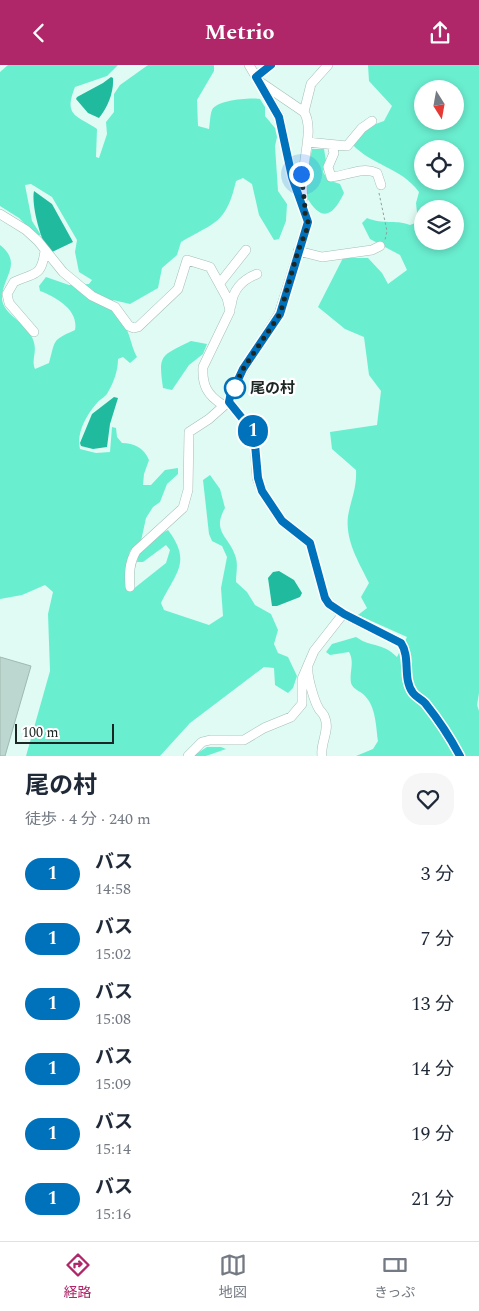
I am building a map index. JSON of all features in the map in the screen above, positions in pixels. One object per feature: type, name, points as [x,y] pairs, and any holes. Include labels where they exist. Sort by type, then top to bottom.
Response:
[{"type":"street","points":[[130,587],[129,570],[136,551],[183,508],[188,490],[189,432],[209,419],[226,404],[243,369],[280,314],[308,222],[292,177],[279,117],[249,65]]},
{"type":"street","points":[[258,79],[271,65]]},
{"type":"street","points":[[304,112],[311,83],[328,65]]},
{"type":"street","points":[[258,79],[304,112],[309,122],[308,142],[301,174],[305,205],[303,207]]},
{"type":"street","points":[[308,142],[347,146],[362,128],[372,121]]},
{"type":"street","points":[[332,145],[334,153],[328,167],[331,177],[358,171],[373,171],[377,173],[381,185]]},
{"type":"street","points":[[0,214],[26,230],[77,284],[98,300],[115,307],[129,326],[138,327],[175,293],[187,260],[210,267],[227,298],[230,311]]},
{"type":"street","points":[[298,251],[322,257],[372,250],[380,247]]},
{"type":"street","points":[[220,283],[246,250]]},
{"type":"street","points":[[34,332],[9,303],[7,294],[14,282],[34,276],[40,271],[45,251]]},
{"type":"street","points":[[257,274],[239,285],[232,297],[230,311],[203,367],[204,387],[212,398],[226,404],[254,433],[258,478],[262,491],[282,521],[310,543],[325,598],[344,614],[401,643],[405,649],[406,671],[412,690],[425,703],[449,736],[460,756]]},
{"type":"street","points":[[188,756],[202,742],[210,739],[244,740],[264,728],[291,717],[302,704],[302,679],[316,647],[344,614]]},
{"type":"street","points":[[308,667],[307,674],[316,703],[326,720],[326,730],[320,749],[322,756]]},
{"type":"path","points":[[380,247],[386,239],[387,231],[378,191],[381,185]]},
{"type":"shaded area","points":[[8,65],[118,65],[107,76],[75,87],[72,97],[71,110],[74,114],[97,129],[96,157],[99,158],[107,134],[106,122],[114,112],[114,94],[120,85],[148,65],[214,65],[214,71],[197,100],[198,126],[209,129],[212,110],[220,104],[249,98],[260,99],[265,107],[265,116],[275,128],[277,137],[275,146],[278,191],[287,204],[286,221],[279,239],[274,240],[259,215],[252,184],[243,178],[236,181],[228,206],[218,220],[181,242],[177,255],[162,268],[158,288],[130,304],[113,300],[137,357],[130,363],[123,357],[118,359],[114,380],[110,388],[89,413],[79,437],[80,449],[96,453],[110,452],[112,427],[116,428],[117,437],[122,443],[138,447],[149,460],[144,474],[143,485],[151,485],[165,470],[178,468],[178,474],[167,484],[160,502],[153,507],[146,518],[141,541],[130,551],[127,568],[132,590],[166,563],[170,550],[166,545],[143,562],[137,562],[138,555],[159,535],[168,530],[175,541],[180,559],[176,575],[161,603],[164,610],[209,625],[223,616],[221,588],[227,557],[222,546],[212,541],[209,534],[203,480],[210,475],[220,489],[225,508],[220,523],[223,534],[236,558],[236,582],[247,592],[255,605],[271,614],[278,630],[274,644],[278,653],[288,657],[297,676],[293,688],[288,693],[275,685],[274,668],[264,667],[190,723],[160,756],[26,756],[50,671],[48,614],[53,592],[45,585],[22,595],[0,599],[0,245],[7,252],[11,265],[3,291],[3,304],[9,313],[26,328],[32,338],[35,348],[35,369],[49,363],[54,345],[58,339],[75,330],[75,323],[70,310],[53,297],[40,291],[39,286],[46,277],[69,285],[89,284],[92,280],[79,272],[75,252],[77,240],[52,197],[31,184],[25,185],[32,221],[41,235],[36,235],[19,218],[0,206],[0,72]]},
{"type":"shaded area","points":[[368,65],[479,65],[479,693],[477,705],[479,711],[479,756],[356,756],[373,749],[378,741],[373,711],[369,701],[351,683],[352,660],[349,652],[330,655],[326,652],[332,644],[356,637],[367,643],[387,649],[397,657],[407,637],[358,615],[367,608],[361,597],[369,583],[354,551],[349,534],[348,516],[355,488],[356,470],[332,449],[330,432],[377,425],[381,391],[369,375],[364,337],[345,329],[318,307],[343,258],[368,258],[382,273],[388,284],[407,270],[400,255],[370,239],[362,223],[367,218],[410,225],[414,224],[414,250],[464,250],[464,200],[417,200],[419,192],[417,190],[464,190],[464,140],[414,140],[414,186],[404,177],[368,157],[352,144],[367,127],[384,121],[392,106],[369,81]]},
{"type":"shaded area","points":[[111,77],[113,78],[113,83],[111,94],[102,114],[99,118],[88,113],[76,99],[77,97]]},
{"type":"shaded area","points":[[312,149],[324,149],[326,161],[323,172],[328,180],[340,184],[344,193],[335,208],[326,214],[317,210],[306,196],[307,174]]},
{"type":"shaded area","points":[[34,191],[52,204],[73,242],[50,253],[43,241],[37,223],[33,197]]},
{"type":"shaded area","points":[[191,341],[207,344],[203,354],[189,365],[172,390],[163,388],[161,368],[164,357]]},
{"type":"shaded area","points":[[114,397],[118,398],[110,424],[107,447],[93,449],[81,446],[80,443],[92,414]]},
{"type":"shaded area","points":[[279,571],[294,580],[302,593],[300,597],[277,606],[272,606],[268,578],[273,572]]},
{"type":"shaded area","points":[[207,747],[226,749],[206,756],[193,756]]},
{"type":"building","points":[[0,657],[31,666],[5,756],[0,756]]},
{"type":"bus line","name":"1","points":[[271,65],[256,77],[283,127],[292,177],[308,222],[280,314],[243,369],[229,402],[254,433],[258,478],[262,491],[282,521],[291,530],[306,539],[313,549],[325,598],[336,610],[401,643],[405,649],[406,671],[412,690],[425,703],[449,736],[460,756]]},
{"type":"place","name":"尾の村","points":[[235,388]]},
{"type":"route","points":[[235,388],[233,390],[240,379],[243,369],[280,314],[291,273],[307,229],[308,222],[303,207],[305,205],[301,174]]}]
